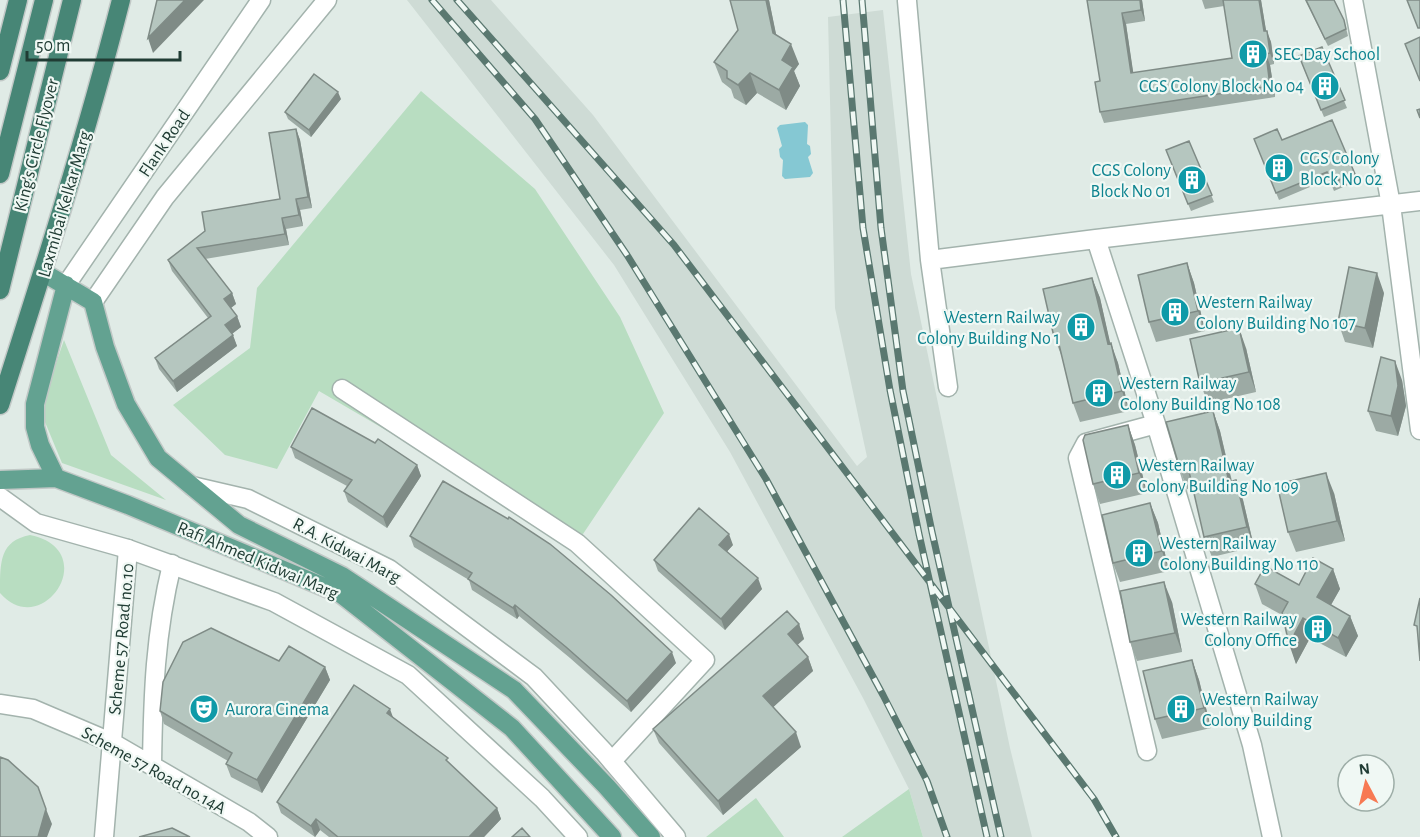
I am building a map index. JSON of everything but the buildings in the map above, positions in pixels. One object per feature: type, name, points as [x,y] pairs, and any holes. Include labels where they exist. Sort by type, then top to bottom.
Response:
[{"type":"highway","points":[[0,71],[18,0]]},
{"type":"highway","name":"King's Circle Flyover","points":[[0,174],[44,0]]},
{"type":"highway","name":"King's Circle Flyover","points":[[0,290],[72,0]]},
{"type":"highway","name":"Laxmibai Kelkar Marg","points":[[0,405],[44,273],[105,64],[121,0]]},
{"type":"main road","points":[[44,273],[93,302]]},
{"type":"main road","points":[[56,478],[40,445],[35,427],[35,404],[66,285]]},
{"type":"main road","name":"R.A. Kidwai Marg","points":[[93,302],[105,347],[126,404],[158,458],[192,486]]},
{"type":"main road","name":"Rafi Ahmed Kidwai Marg","points":[[0,480],[56,478],[128,505],[341,594],[512,728],[612,837]]},
{"type":"main road","points":[[192,486],[239,525],[342,576],[514,690],[607,787],[651,837]]},
{"type":"street","name":"Flank Road","points":[[66,285],[261,0]]},
{"type":"street","points":[[93,302],[165,197],[327,0]]},
{"type":"street","points":[[1353,0],[1391,205],[1420,430]]},
{"type":"street","points":[[907,1],[930,260],[948,387]]},
{"type":"street","points":[[930,260],[1420,201]]},
{"type":"street","points":[[1096,239],[1156,424],[1252,746],[1272,837]]},
{"type":"street","points":[[342,389],[577,543],[705,660],[612,760]]},
{"type":"street","points":[[1147,751],[1078,458],[1086,442],[1156,424]]},
{"type":"street","name":"R.A. Kidwai Marg","points":[[192,486],[248,499],[389,569],[534,677],[612,760],[676,837]]},
{"type":"street","points":[[0,496],[36,523],[128,549],[274,602],[408,675],[542,798],[578,837]]},
{"type":"street","name":"Scheme 57 Road no.10","points":[[104,837],[128,549]]},
{"type":"street","points":[[152,765],[155,662],[164,598],[172,564]]},
{"type":"street","name":"Scheme 57 Road no.14A","points":[[0,704],[33,709],[113,743],[249,822],[268,837]]},
{"type":"shaded area","points":[[407,0],[491,0],[593,115],[857,466],[867,457],[835,308],[828,17],[883,10],[911,274],[1010,748],[1032,837],[923,837],[909,789],[863,698],[730,452],[614,265]]},
{"type":"green space","points":[[421,91],[535,189],[620,317],[664,413],[583,534],[555,529],[319,391],[277,469],[225,455],[173,405],[250,348],[257,288]]},
{"type":"green space","points":[[64,340],[111,455],[166,500],[62,463],[40,410]]},
{"type":"green space","points":[[30,535],[51,544],[62,557],[64,573],[58,588],[48,600],[33,607],[17,605],[0,593],[0,571],[7,548],[20,538]]},
{"type":"green space","points":[[909,789],[923,837],[842,837]]},
{"type":"green space","points":[[756,798],[784,837],[706,837]]},
{"type":"water","points":[[805,122],[808,125],[807,144],[810,146],[811,154],[808,157],[813,173],[810,177],[785,179],[782,176],[783,160],[779,149],[782,146],[777,128],[780,125]]},
{"type":"railway","points":[[432,0],[535,119],[627,255],[766,479],[927,781],[947,837]]},
{"type":"railway","points":[[457,0],[674,245],[1094,799],[1116,837]]},
{"type":"railway","points":[[843,0],[863,228],[890,390],[919,534],[987,837]]},
{"type":"railway","points":[[862,0],[881,228],[903,391],[932,532],[1001,837]]},
{"type":"place","name":"SEC Day School","points":[[1253,54]]},
{"type":"place","name":"CGS Colony Block No 04","points":[[1325,86]]},
{"type":"place","name":"CGS Colony Block No 02","points":[[1279,168]]},
{"type":"place","name":"CGS Colony Block No 01","points":[[1192,180]]},
{"type":"place","name":"Western Railway Colony Building No 107","points":[[1175,312]]},
{"type":"place","name":"Western Railway Colony Building No 1","points":[[1081,327]]},
{"type":"place","name":"Western Railway Colony Building No 108","points":[[1099,393]]},
{"type":"place","name":"Western Railway Colony Building No 109","points":[[1117,475]]},
{"type":"place","name":"Western Railway Colony Building No 110","points":[[1139,553]]},
{"type":"place","name":"Western Railway Colony Office","points":[[1318,629]]},
{"type":"place","name":"Aurora Cinema","points":[[204,709]]},
{"type":"place","name":"Western Railway Colony Building","points":[[1181,709]]}]
